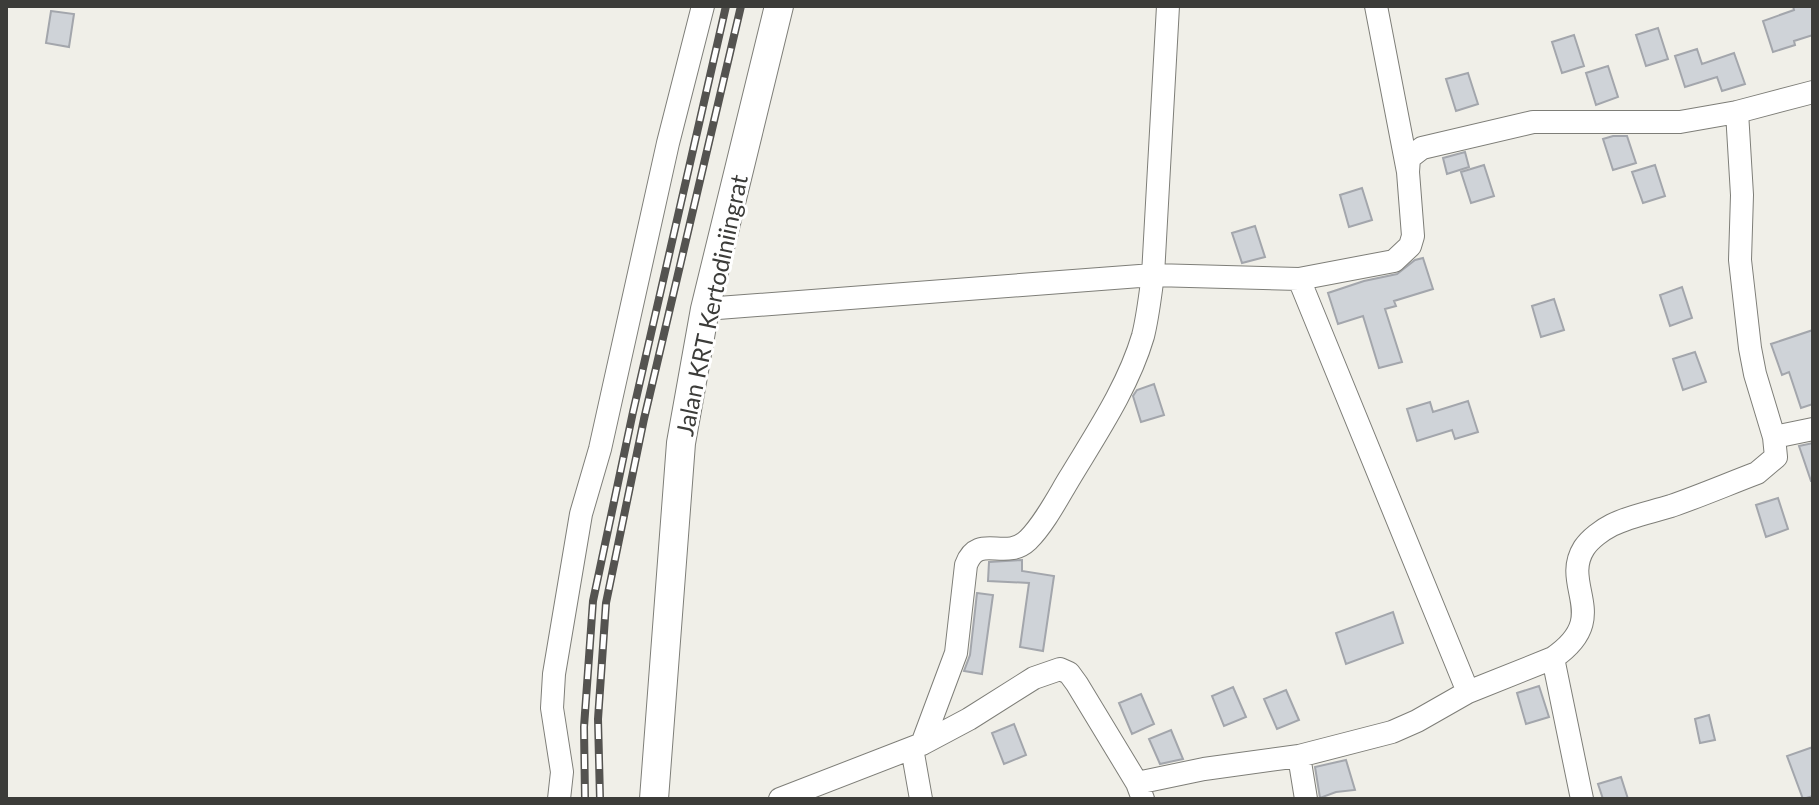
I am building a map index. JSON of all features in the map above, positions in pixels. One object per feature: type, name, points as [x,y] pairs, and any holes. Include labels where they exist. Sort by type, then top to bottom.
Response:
[{"type":"main road","name":"Jalan KRT Kertodiniingrat","points":[[654,799],[681,443],[705,309],[779,6]]},
{"type":"street","points":[[559,799],[562,772],[552,708],[554,674],[581,514],[600,449],[668,143],[703,6]]},
{"type":"street","points":[[921,799],[917,746],[947,683],[956,653],[966,565],[970,554],[977,549],[1001,550],[1019,546],[1030,537],[1092,441],[1131,365],[1147,319],[1153,275],[1168,6]]},
{"type":"street","points":[[705,309],[1153,275],[1299,279],[1394,261],[1410,246],[1414,225],[1408,172],[1376,6]]},
{"type":"street","points":[[1408,172],[1409,158],[1422,148],[1533,122],[1680,122],[1737,112],[1813,92]]},
{"type":"street","points":[[780,799],[917,746],[969,719],[1034,678],[1060,669],[1069,673],[1077,684],[1140,791],[1204,769],[1299,756],[1392,732],[1468,692],[1553,658],[1565,650],[1583,623],[1585,610],[1578,560],[1590,540],[1614,524],[1757,473],[1776,457],[1774,437],[1755,374],[1748,333],[1740,260],[1742,195],[1737,112]]},
{"type":"street","points":[[1299,279],[1468,692]]},
{"type":"street","points":[[1774,437],[1813,429]]},
{"type":"street","points":[[1553,658],[1582,799]]},
{"type":"street","points":[[1299,756],[1306,799]]},
{"type":"building","points":[[1793,6],[1813,6],[1813,35],[1773,52],[1763,21],[1794,10]]},
{"type":"building","points":[[51,11],[74,14],[69,47],[46,43]]},
{"type":"building","points":[[1658,28],[1668,59],[1646,66],[1636,35]]},
{"type":"building","points":[[1574,35],[1584,66],[1562,73],[1552,42]]},
{"type":"building","points":[[1697,49],[1702,64],[1734,53],[1745,84],[1722,91],[1717,77],[1685,87],[1675,56]]},
{"type":"building","points":[[1608,66],[1618,97],[1596,105],[1586,73]]},
{"type":"building","points":[[1468,73],[1478,104],[1456,111],[1446,79]]},
{"type":"building","points":[[1627,136],[1636,163],[1613,170],[1603,139]]},
{"type":"building","points":[[1465,152],[1469,167],[1447,174],[1443,158]]},
{"type":"building","points":[[1484,165],[1494,196],[1471,203],[1461,172]]},
{"type":"building","points":[[1655,165],[1665,196],[1643,203],[1632,172]]},
{"type":"building","points":[[1362,188],[1372,220],[1349,227],[1340,195]]},
{"type":"building","points":[[1255,226],[1265,257],[1242,263],[1232,233]]},
{"type":"building","points":[[1423,258],[1433,289],[1394,301],[1396,306],[1385,309],[1402,362],[1379,368],[1363,316],[1338,324],[1328,293],[1397,274],[1415,260]]},
{"type":"building","points":[[1682,287],[1692,318],[1670,326],[1660,295]]},
{"type":"building","points":[[1554,299],[1564,330],[1541,337],[1532,306]]},
{"type":"building","points":[[1813,330],[1813,404],[1801,408],[1789,372],[1782,375],[1771,344]]},
{"type":"building","points":[[1695,352],[1706,382],[1683,390],[1673,359]]},
{"type":"building","points":[[1154,384],[1164,415],[1141,422],[1133,396],[1137,390]]},
{"type":"building","points":[[1468,401],[1478,432],[1455,439],[1452,430],[1417,441],[1407,409],[1430,402],[1433,412]]},
{"type":"building","points":[[1813,443],[1813,481],[1811,481],[1799,446]]},
{"type":"building","points":[[1778,498],[1788,529],[1766,537],[1756,505]]},
{"type":"building","points":[[1022,560],[1022,571],[1054,576],[1043,651],[1020,647],[1029,583],[988,581],[989,562]]},
{"type":"building","points":[[977,593],[993,595],[982,674],[964,671],[970,655]]},
{"type":"building","points":[[1393,612],[1403,643],[1346,664],[1336,633]]},
{"type":"building","points":[[1539,686],[1549,717],[1526,724],[1517,693]]},
{"type":"building","points":[[1233,687],[1246,717],[1224,726],[1212,696]]},
{"type":"building","points":[[1286,690],[1299,720],[1277,729],[1264,699]]},
{"type":"building","points":[[1141,694],[1154,724],[1132,734],[1119,703]]},
{"type":"building","points":[[1709,715],[1715,740],[1700,743],[1695,719]]},
{"type":"building","points":[[1014,724],[1026,755],[1004,764],[992,733]]},
{"type":"building","points":[[1171,730],[1183,759],[1160,764],[1149,739]]},
{"type":"building","points":[[1813,747],[1813,796],[1803,799],[1787,756]]},
{"type":"building","points":[[1346,760],[1355,790],[1320,798],[1315,767]]},
{"type":"building","points":[[1621,777],[1628,799],[1603,799],[1598,784]]},
{"type":"railway","points":[[585,799],[584,727],[593,601],[726,6]]},
{"type":"railway","points":[[600,799],[598,719],[606,603],[644,419],[741,6]]}]
